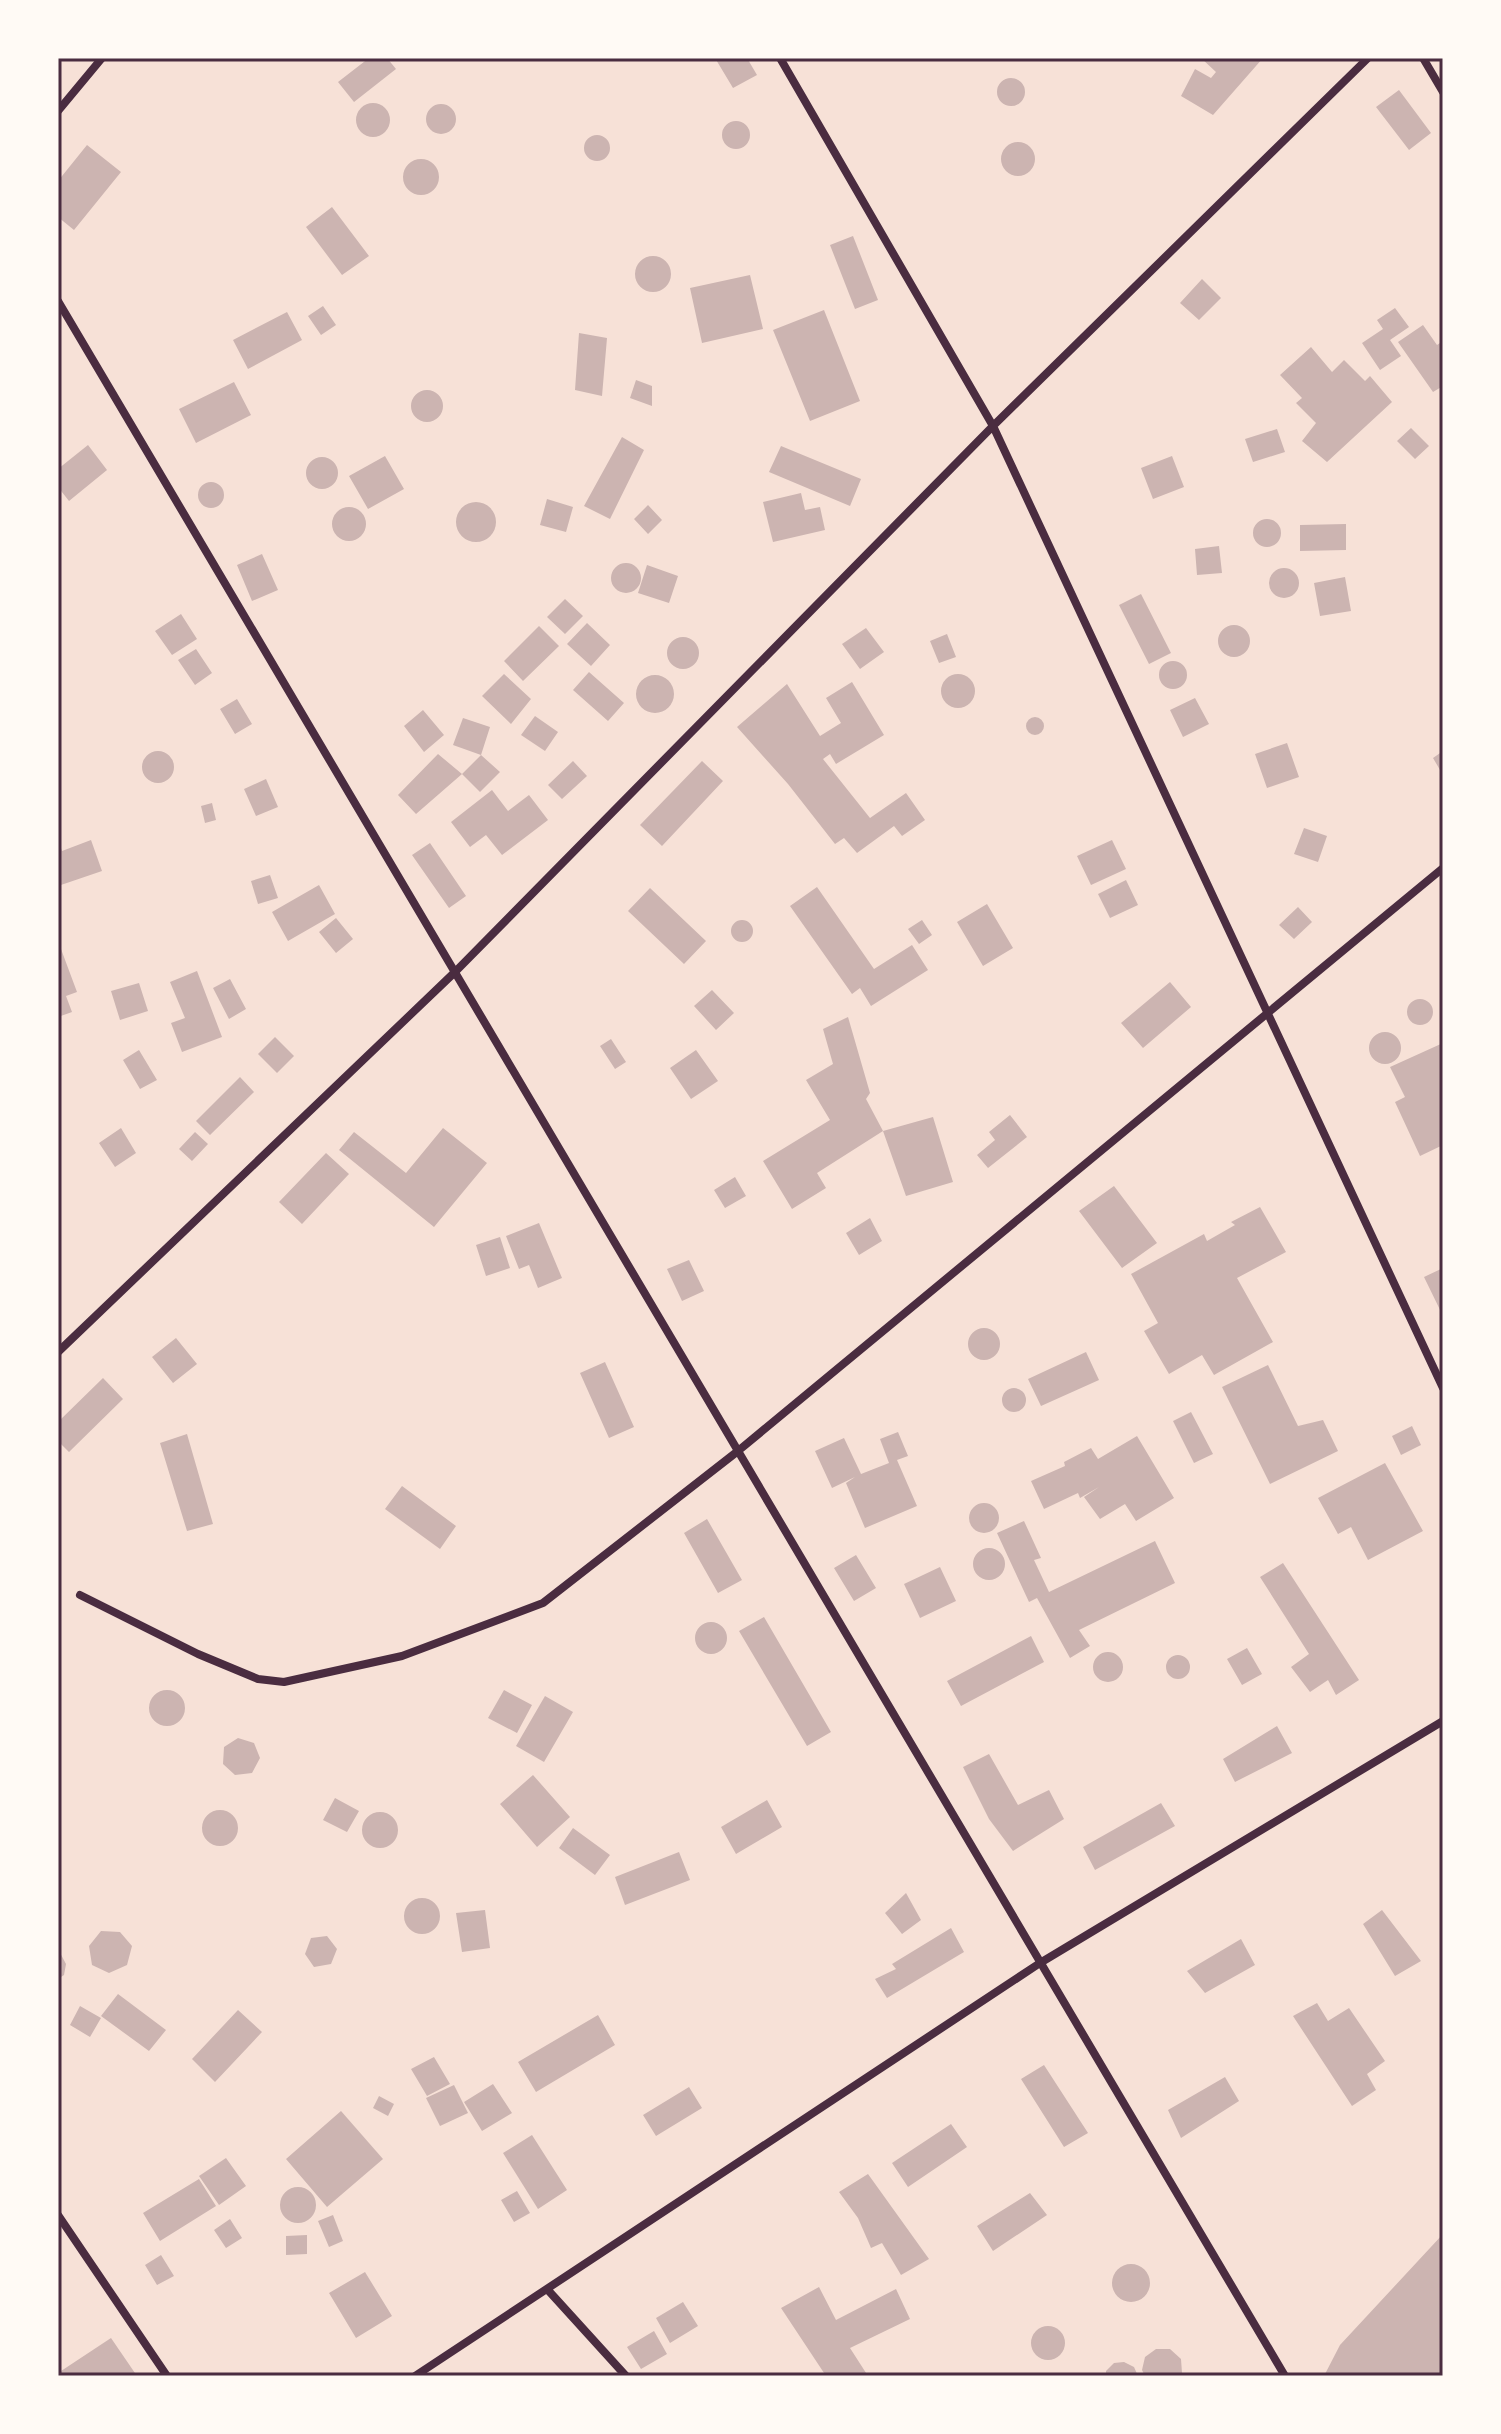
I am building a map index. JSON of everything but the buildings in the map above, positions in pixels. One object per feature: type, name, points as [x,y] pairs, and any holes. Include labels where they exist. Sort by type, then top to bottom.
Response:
[{"type":"street","points":[[58,111],[102,58]]},
{"type":"street","points":[[780,58],[993,426],[1443,1388]]},
{"type":"street","points":[[58,1352],[455,972],[993,426],[1368,58]]},
{"type":"street","points":[[1423,58],[1443,92]]},
{"type":"street","points":[[58,301],[1285,2376]]},
{"type":"street","points":[[80,1595],[198,1654],[258,1679],[284,1682],[402,1656],[543,1603],[738,1451],[1443,868]]},
{"type":"street","points":[[415,2376],[1040,1963],[1443,1721]]},
{"type":"street","points":[[58,2215],[167,2376]]},
{"type":"street","points":[[547,2289],[626,2376]]}]
